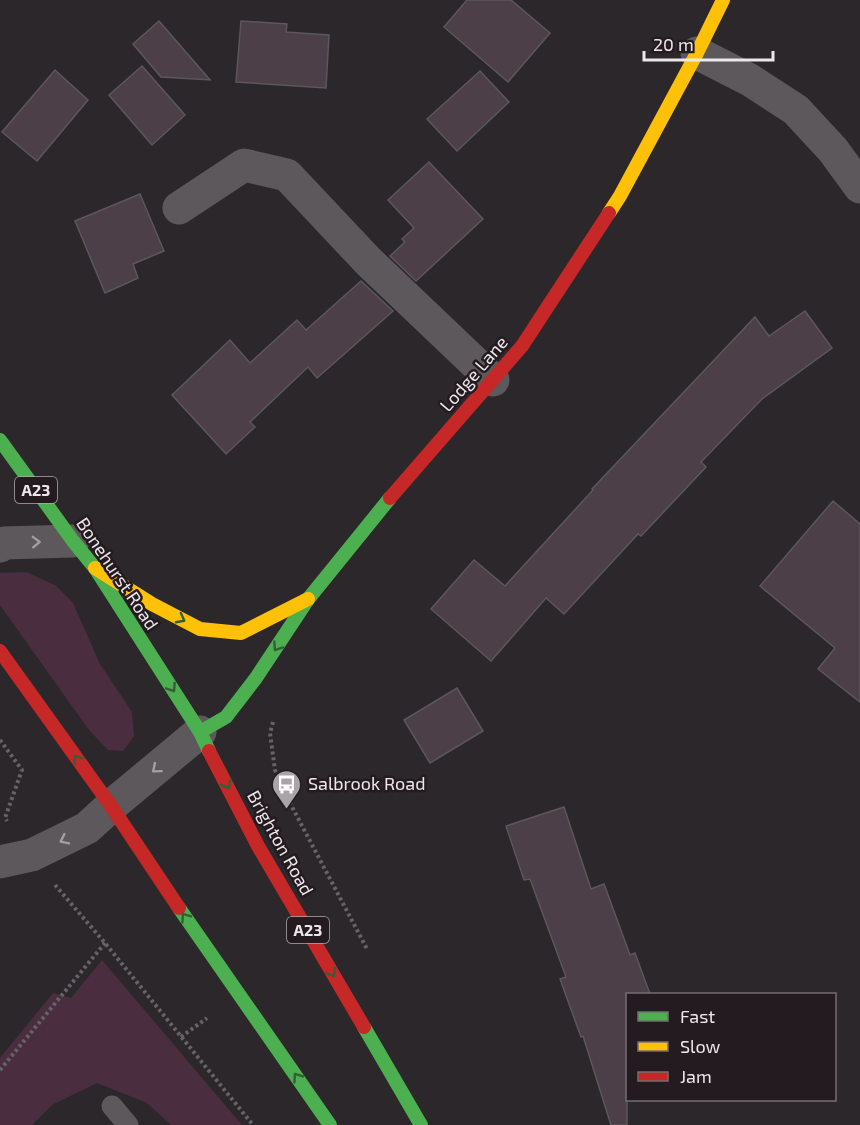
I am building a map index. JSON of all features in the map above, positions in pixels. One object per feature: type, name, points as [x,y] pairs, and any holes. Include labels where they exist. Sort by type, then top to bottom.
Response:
[{"type":"main road","name":"Lodge Lane","points":[[200,732],[226,717],[256,678],[309,598],[402,483],[522,346],[620,196],[723,0]]},
{"type":"main road","name":"Bonehurst Road","points":[[0,440],[94,568],[200,732]]},
{"type":"main road","points":[[94,568],[152,604],[200,629],[241,633],[309,598]]},
{"type":"main road","points":[[0,651],[111,806],[330,1125]]},
{"type":"main road","name":"Brighton Road","points":[[200,732],[258,846],[421,1125]]},
{"type":"street","points":[[697,53],[750,80],[796,110],[833,150],[860,187]]},
{"type":"street","points":[[179,208],[244,165],[287,175],[368,261],[493,380]]},
{"type":"street","points":[[0,546],[4,543],[73,541]]},
{"type":"street","points":[[0,862],[32,855],[87,828],[200,732]]},
{"type":"lane","points":[[112,1107],[128,1125]]},
{"type":"path","points":[[276,712],[270,732],[275,770],[294,812],[369,953]]},
{"type":"path","points":[[0,740],[22,770],[5,818],[58,890],[105,943],[253,1125]]},
{"type":"path","points":[[0,1070],[105,943]]},
{"type":"shaded area","points":[[26,572],[55,585],[73,603],[100,664],[132,712],[134,736],[123,751],[108,750],[89,730],[0,605],[0,573]]},
{"type":"shaded area","points":[[102,960],[242,1125],[171,1125],[147,1103],[97,1083],[52,1105],[32,1125],[0,1125],[0,1058],[53,993],[71,998]]},
{"type":"building","points":[[467,0],[511,0],[550,33],[508,82],[444,27]]},
{"type":"building","points":[[159,21],[210,80],[161,77],[133,44]]},
{"type":"building","points":[[241,21],[287,24],[286,32],[329,35],[326,88],[236,82]]},
{"type":"building","points":[[142,66],[185,115],[152,145],[109,95]]},
{"type":"building","points":[[55,70],[88,100],[37,161],[2,132]]},
{"type":"building","points":[[480,71],[509,102],[457,151],[427,119]]},
{"type":"building","points":[[429,162],[483,219],[416,281],[390,256],[405,242],[402,239],[414,228],[388,200]]},
{"type":"building","points":[[140,194],[164,251],[133,264],[138,278],[105,293],[75,221]]},
{"type":"building","points":[[361,281],[393,311],[317,378],[308,367],[250,422],[255,427],[226,454],[172,395],[230,340],[250,363],[297,320],[306,330]]},
{"type":"building","points":[[805,311],[832,348],[762,399],[701,462],[706,467],[641,536],[638,534],[564,614],[546,598],[491,661],[431,609],[474,560],[505,586],[592,489],[755,317],[769,336]]},
{"type":"building","points":[[833,501],[860,524],[860,702],[818,669],[835,648],[760,586]]},
{"type":"building","points":[[457,688],[483,731],[430,763],[404,720]]},
{"type":"building","points":[[564,807],[591,889],[604,884],[630,955],[635,953],[650,993],[626,993],[627,1125],[611,1125],[583,1036],[581,1037],[560,979],[566,977],[530,879],[524,880],[506,826]]},
{"type":"traffic: fast","points":[[0,440],[95,568],[200,732],[209,751]]},
{"type":"traffic: fast","points":[[200,732],[226,717],[256,678],[309,598],[390,498]]},
{"type":"traffic: fast","points":[[179,908],[330,1125]]},
{"type":"traffic: fast","points":[[364,1027],[421,1125]]},
{"type":"traffic: slow","points":[[609,213],[697,53],[723,0]]},
{"type":"traffic: slow","points":[[95,568],[152,604],[200,629],[241,633],[308,599]]},
{"type":"traffic: jam","points":[[390,498],[522,346],[609,213]]},
{"type":"traffic: jam","points":[[0,651],[111,806],[179,908]]},
{"type":"traffic: jam","points":[[209,751],[258,846],[364,1027]]},
{"type":"place","name":"Salbrook Road","points":[[287,810]]}]
